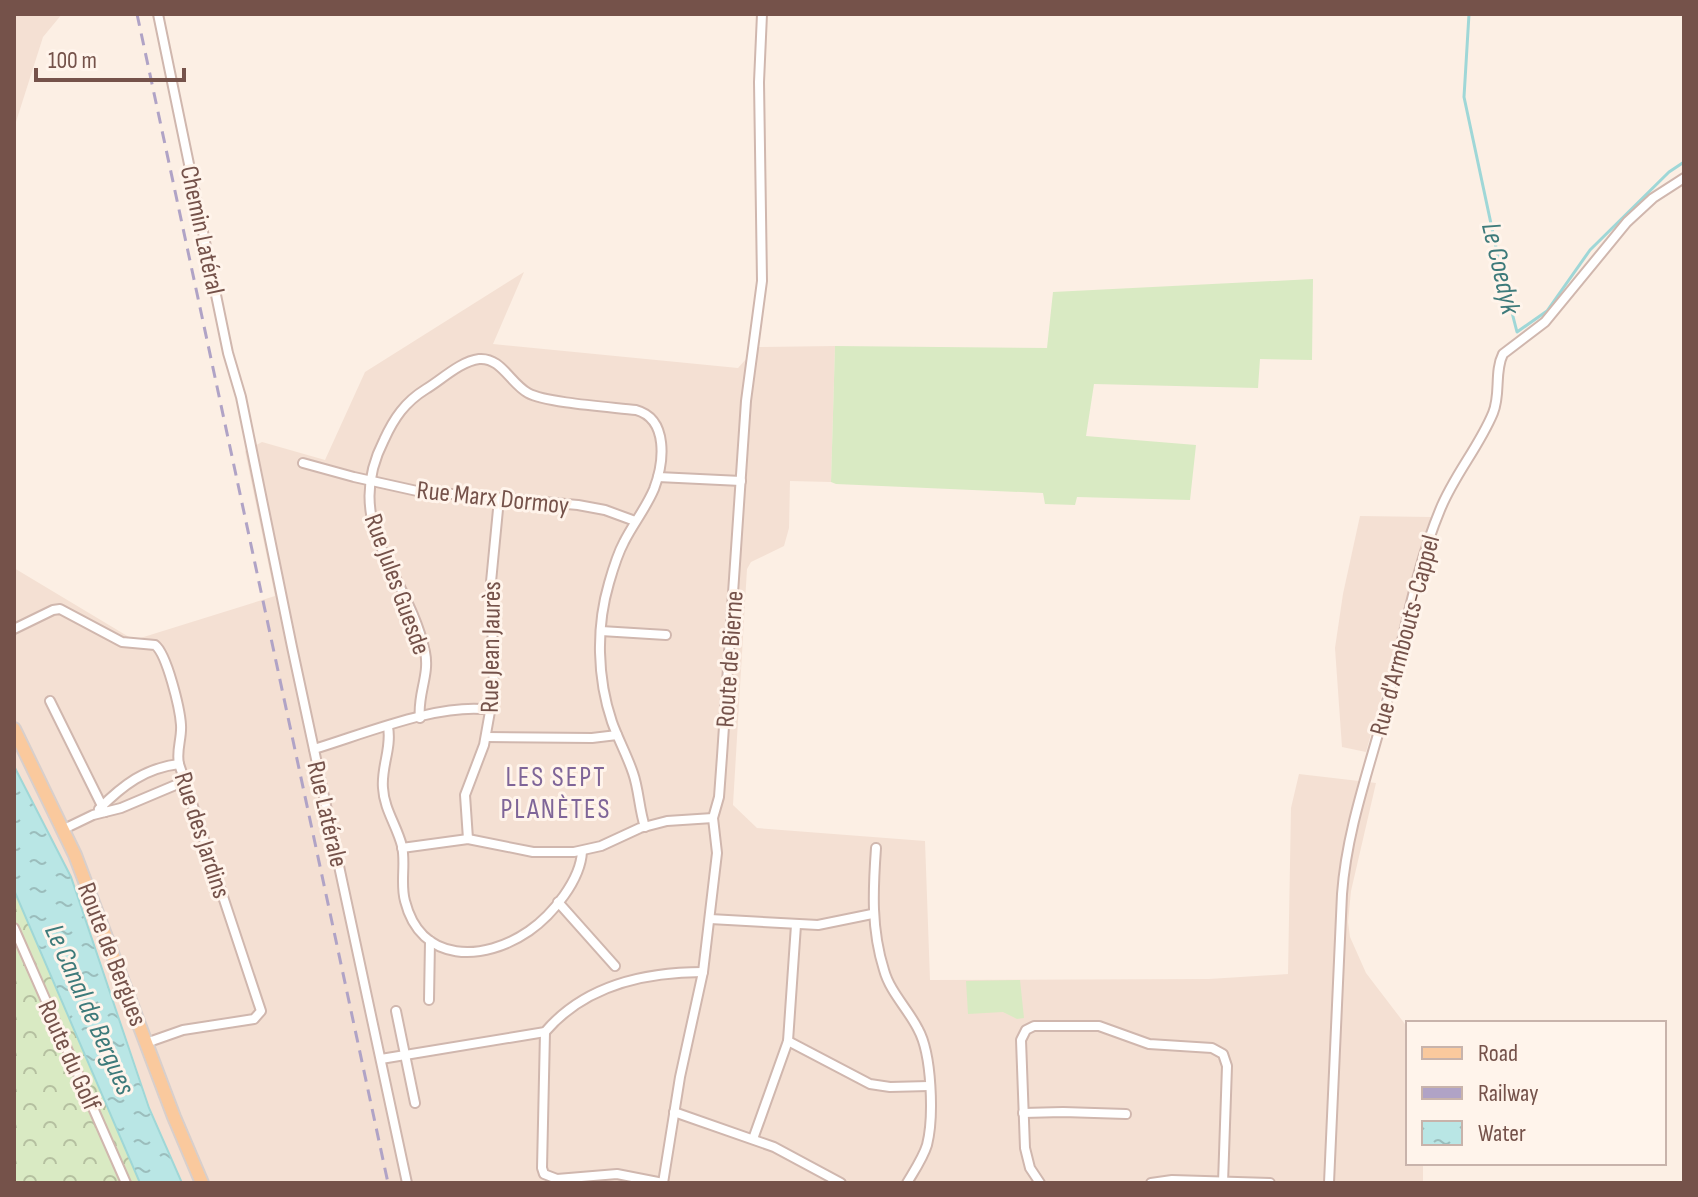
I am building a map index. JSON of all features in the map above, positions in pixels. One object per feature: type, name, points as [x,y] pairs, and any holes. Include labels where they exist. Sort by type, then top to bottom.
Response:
[{"type":"main road","name":"Route de Bergues","points":[[14,729],[64,829],[202,1183]]},
{"type":"street","name":"Chemin Latéral","points":[[158,14],[250,445]]},
{"type":"street","name":"Route de Bierne","points":[[663,1183],[674,1112],[703,972],[717,847],[713,818],[720,780],[748,373],[762,281],[762,14]]},
{"type":"street","name":"Rue d'Armbouts-Cappel","points":[[1329,1183],[1342,894],[1346,865],[1363,783],[1437,518],[1454,479],[1493,413],[1501,355],[1545,322],[1627,222],[1653,198],[1684,178]]},
{"type":"street","name":"Rue Jules Guesde","points":[[420,718],[419,707],[427,673],[426,654],[410,606],[374,533],[369,508],[371,481],[380,448],[404,406],[416,395],[468,363],[482,359],[497,364],[522,389],[536,396],[646,414],[654,421],[660,435],[658,477]]},
{"type":"street","name":"Rue Latérale","points":[[250,445],[407,1183]]},
{"type":"street","name":"Rue Marx Dormoy","points":[[303,463],[417,491],[578,505],[635,521]]},
{"type":"street","points":[[645,827],[635,780],[617,735],[603,684],[601,631],[612,571],[658,477],[741,481]]},
{"type":"street","name":"Rue Jean Jaurès","points":[[468,839],[465,795],[486,737],[491,710],[494,674],[491,582],[499,499]]},
{"type":"street","name":"Rue des Jardins","points":[[14,629],[60,609],[122,642],[151,644],[159,648],[181,721],[177,753],[179,764],[261,1011],[254,1019],[193,1028],[146,1043]]},
{"type":"street","points":[[601,631],[666,635]]},
{"type":"street","points":[[50,701],[104,809]]},
{"type":"street","points":[[314,749],[461,708],[491,710]]},
{"type":"street","points":[[388,727],[383,795],[402,848],[405,903],[416,927],[430,941],[445,949],[465,953],[491,950],[535,927],[558,902],[578,870],[582,851]]},
{"type":"street","points":[[486,737],[592,738],[617,735]]},
{"type":"street","points":[[104,809],[121,788],[147,771],[179,764]]},
{"type":"street","points":[[64,829],[104,809],[185,781]]},
{"type":"street","points":[[402,848],[468,839],[533,852],[582,851],[672,820],[713,818]]},
{"type":"street","points":[[876,848],[872,914],[886,978],[924,1041],[929,1086],[928,1137],[923,1154],[907,1183]]},
{"type":"street","points":[[558,902],[615,966]]},
{"type":"street","points":[[710,919],[796,925],[828,924],[872,914]]},
{"type":"street","points":[[753,1139],[788,1041],[796,925]]},
{"type":"street","name":"Route du Golf","points":[[14,928],[126,1183]]},
{"type":"street","points":[[429,1000],[430,941]]},
{"type":"street","points":[[381,1059],[545,1032],[598,991],[617,983],[703,972]]},
{"type":"street","points":[[396,1011],[415,1103]]},
{"type":"street","points":[[1040,1183],[1027,1158],[1020,1052],[1026,1030],[1038,1025],[1094,1025],[1111,1028],[1155,1045],[1220,1051],[1227,1066],[1223,1182]]},
{"type":"street","points":[[545,1032],[544,1174],[561,1179],[617,1174],[663,1183]]},
{"type":"street","points":[[788,1041],[870,1084],[929,1086]]},
{"type":"street","points":[[674,1112],[792,1155],[841,1183]]},
{"type":"street","points":[[1023,1113],[1126,1114]]},
{"type":"street","points":[[1151,1183],[1172,1180],[1270,1183]]},
{"type":"shaded area","points":[[14,14],[62,14],[43,37],[15,125]]},
{"type":"shaded area","points":[[524,272],[493,344],[738,368],[757,347],[835,346],[831,482],[790,481],[789,528],[784,546],[751,562],[747,569],[733,805],[757,828],[925,841],[930,980],[1209,979],[1288,974],[1291,808],[1299,774],[1376,783],[1351,891],[1348,922],[1350,937],[1366,973],[1406,1025],[1406,1165],[1423,1165],[1423,1183],[182,1183],[149,1108],[71,877],[14,766],[14,568],[134,640],[275,596],[245,451],[262,442],[325,460],[365,372]]},
{"type":"shaded area","points":[[1360,516],[1431,517],[1366,752],[1342,747],[1335,648]]},
{"type":"green space","points":[[1313,279],[1312,360],[1260,359],[1258,388],[1094,384],[1086,436],[1196,445],[1190,500],[1077,497],[1075,505],[1045,504],[1043,493],[831,482],[835,346],[1047,348],[1053,292]]},
{"type":"green space","points":[[14,890],[140,1183],[14,1183]]},
{"type":"green space","points":[[1020,980],[1024,1018],[1017,1019],[1003,1012],[968,1014],[966,981]]},
{"type":"water","name":"Le Canal de Bergues","points":[[14,766],[71,877],[149,1108],[182,1183],[140,1183],[14,890]]},
{"type":"waterway","name":"Le Coedyk","points":[[1469,14],[1464,97],[1517,332],[1547,311],[1590,250],[1669,172],[1684,162]]},
{"type":"railway","points":[[137,14],[388,1183]]},
{"type":"district","name":"LES SEPT PLANÈTES","points":[[556,792]]}]
